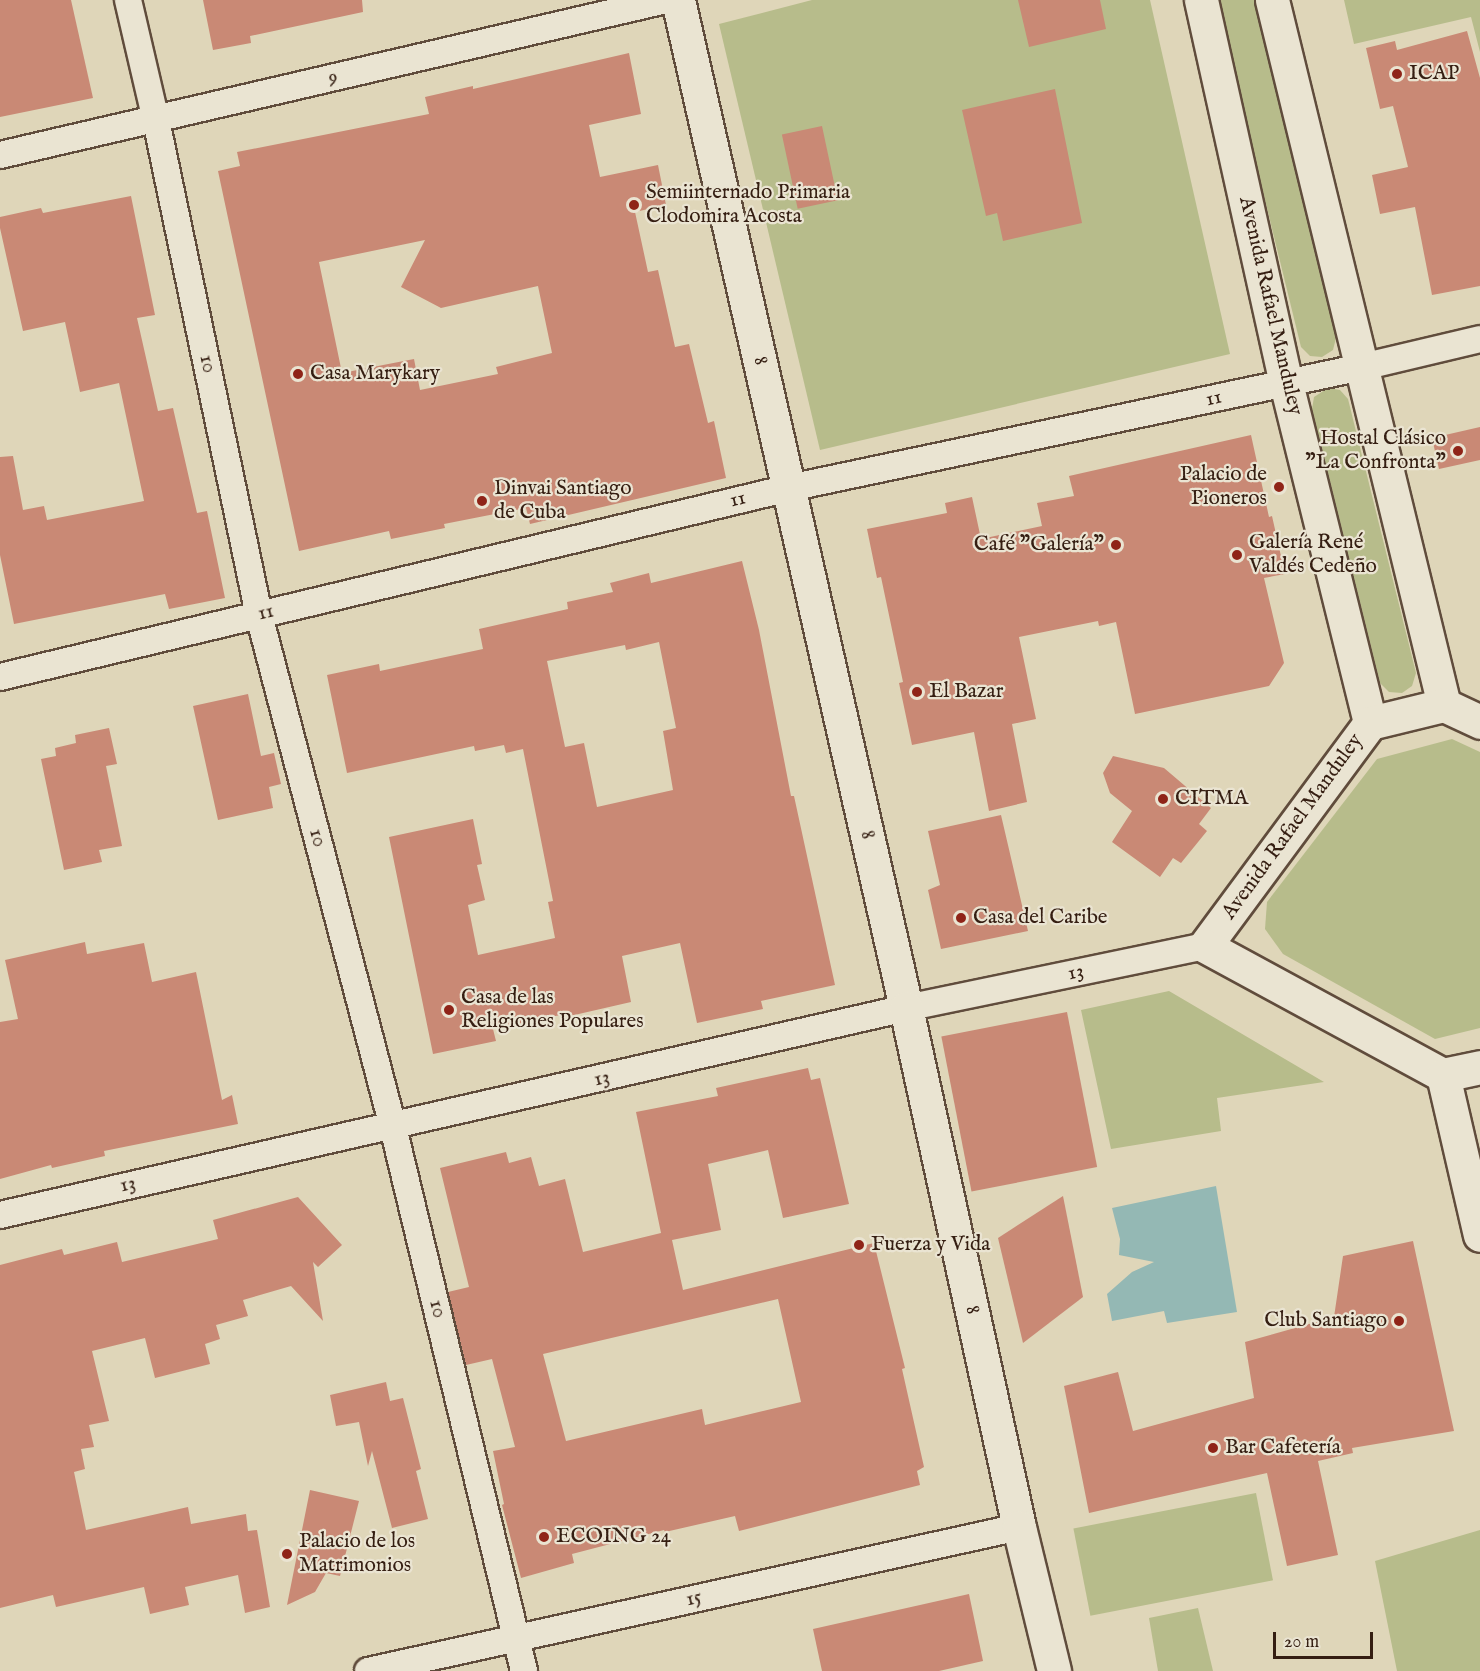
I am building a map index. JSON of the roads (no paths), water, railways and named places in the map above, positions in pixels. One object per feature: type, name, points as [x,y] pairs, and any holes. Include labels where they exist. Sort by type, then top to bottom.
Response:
[{"type":"main road","name":"8","points":[[678,0],[906,1008],[1019,1527],[1054,1671]]},
{"type":"main road","name":"Avenida Rafael Manduley","points":[[1201,0],[1286,383],[1370,723],[1205,946]]},
{"type":"main road","points":[[1272,0],[1444,705]]},
{"type":"main road","points":[[1370,723],[1444,705],[1480,722]]},
{"type":"main road","points":[[1205,946],[1443,1075],[1480,1066]]},
{"type":"main road","points":[[1443,1075],[1480,1235]]},
{"type":"street","name":"10","points":[[128,0],[156,120],[259,615],[393,1127],[524,1671]]},
{"type":"street","name":"9","points":[[0,155],[666,0]]},
{"type":"street","name":"11","points":[[0,677],[789,488],[1362,367],[1480,339]]},
{"type":"street","name":"13","points":[[0,1215],[906,1008],[1205,946]]},
{"type":"street","name":"15","points":[[368,1671],[1019,1527]]},
{"type":"water","points":[[1216,1186],[1237,1312],[1167,1323],[1164,1311],[1112,1321],[1107,1294],[1132,1272],[1154,1262],[1119,1255],[1120,1239],[1112,1208]]},
{"type":"place","name":"ICAP","points":[[1397,74]]},
{"type":"place","name":"Semiinternado Primaria Clodomira Acosta","points":[[634,205]]},
{"type":"place","name":"Casa Marykary","points":[[298,374]]},
{"type":"place","name":"Hostal Clásico \"La Confronta\"","points":[[1458,451]]},
{"type":"place","name":"Palacio de Pioneros","points":[[1279,487]]},
{"type":"place","name":"Dinvai Santiago de Cuba","points":[[482,501]]},
{"type":"place","name":"Café \"Galería\"","points":[[1116,545]]},
{"type":"place","name":"Galería René Valdés Cedeño","points":[[1237,555]]},
{"type":"place","name":"El Bazar","points":[[917,692]]},
{"type":"place","name":"CITMA","points":[[1163,799]]},
{"type":"place","name":"Casa del Caribe","points":[[961,918]]},
{"type":"place","name":"Casa de las Religiones Populares","points":[[449,1010]]},
{"type":"place","name":"Fuerza y Vida","points":[[859,1245]]},
{"type":"place","name":"Club Santiago","points":[[1399,1321]]},
{"type":"place","name":"Bar Cafetería","points":[[1213,1448]]},
{"type":"place","name":"ECOING 24","points":[[544,1537]]},
{"type":"place","name":"Palacio de los Matrimonios","points":[[287,1554]]}]
